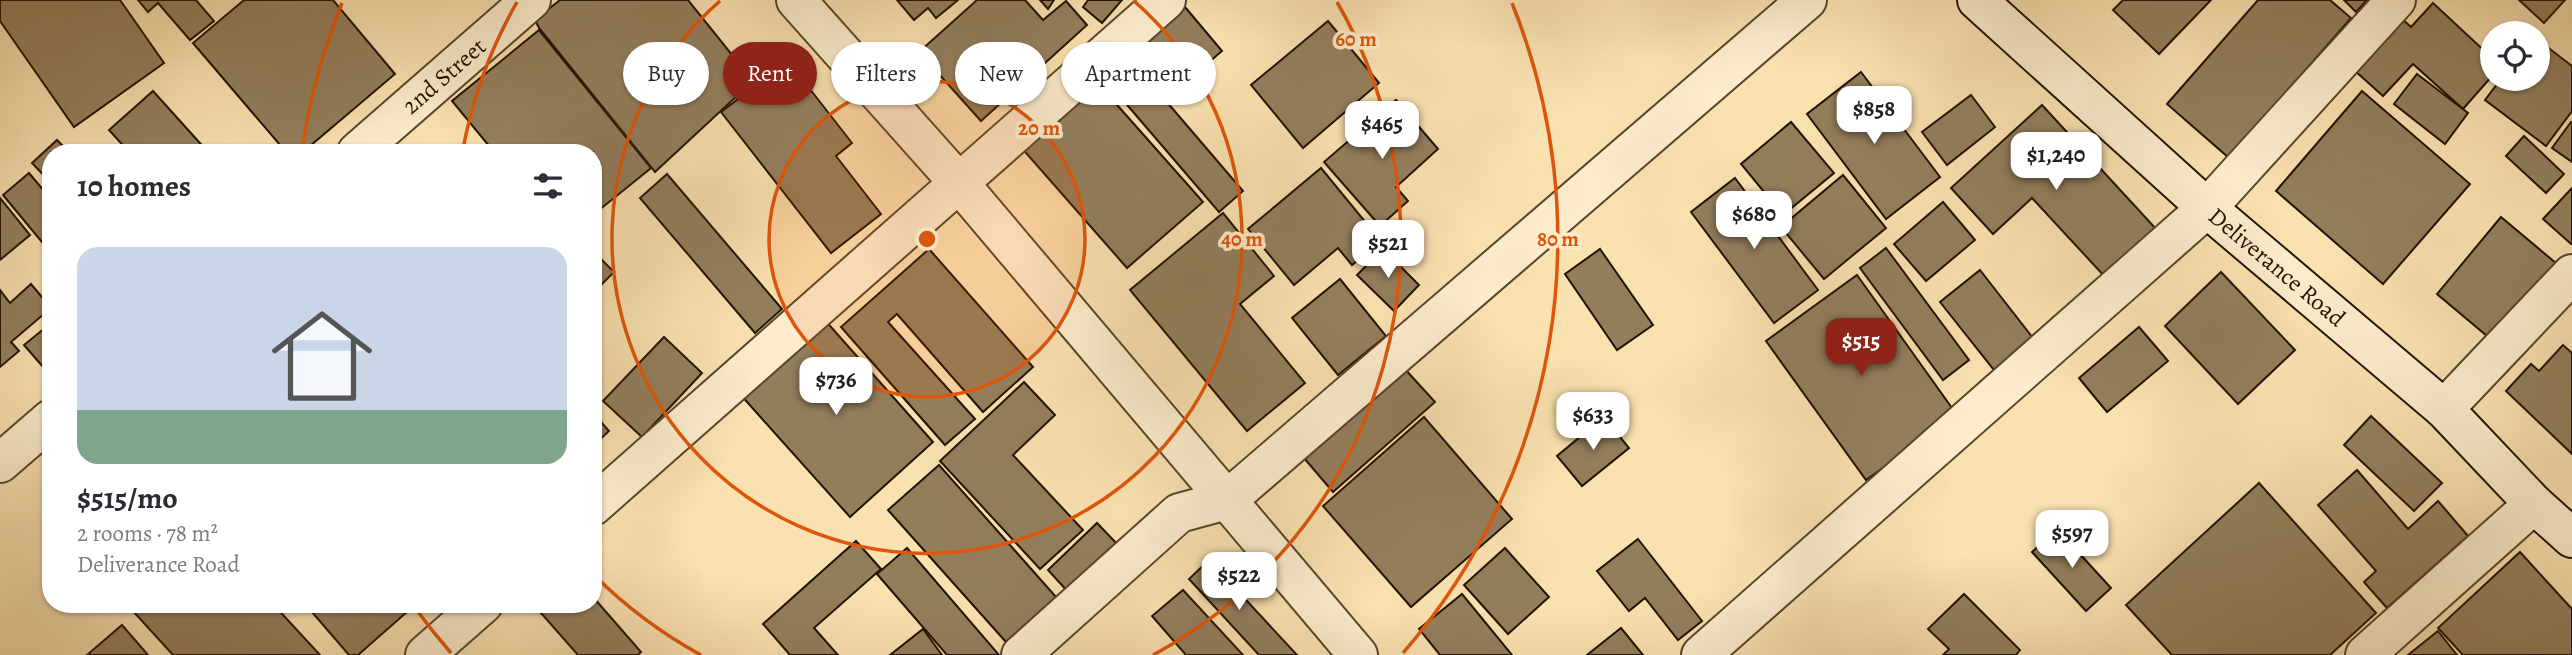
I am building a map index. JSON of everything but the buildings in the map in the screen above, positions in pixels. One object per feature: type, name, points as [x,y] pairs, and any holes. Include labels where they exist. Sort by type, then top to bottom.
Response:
[{"type":"street","name":"2nd Street","points":[[366,144],[531,0]]},
{"type":"street","points":[[796,0],[959,183],[1358,655]]},
{"type":"street","points":[[602,498],[1166,0]]},
{"type":"street","points":[[1021,655],[1179,513],[1227,500],[1807,0]]},
{"type":"street","name":"Deliverance Road","points":[[1977,0],[2207,208],[2444,409],[2534,503],[2572,538]]},
{"type":"street","points":[[1702,655],[2207,208],[2396,0]]},
{"type":"street","points":[[2444,409],[2572,274]]},
{"type":"street","points":[[0,463],[42,427]]},
{"type":"street","points":[[2365,655],[2534,503]]},
{"type":"street","points":[[425,655],[473,613]]}]
